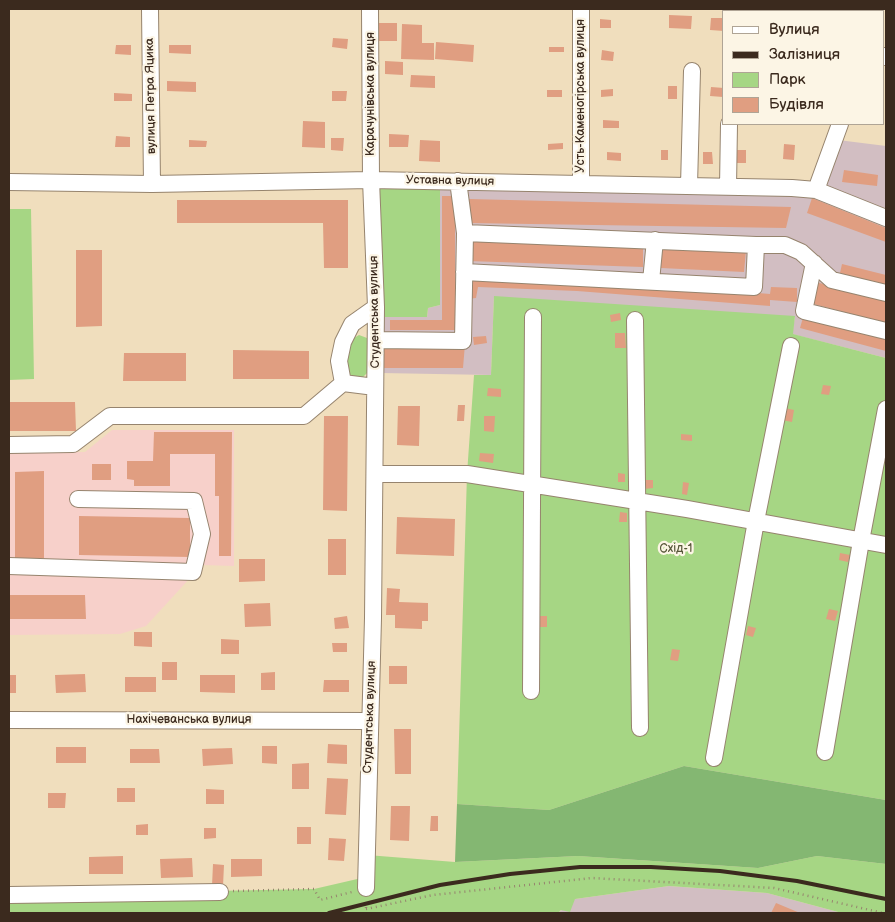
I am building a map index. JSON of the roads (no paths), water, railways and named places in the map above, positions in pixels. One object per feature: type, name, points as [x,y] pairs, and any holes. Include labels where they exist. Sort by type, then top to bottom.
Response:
[{"type":"street","name":"вулиця Петра Яцика","points":[[150,9],[152,184]]},
{"type":"street","name":"Карачунівська вулиця","points":[[370,9],[371,180]]},
{"type":"street","name":"Усть-Каменогірська вулиця","points":[[581,9],[581,184]]},
{"type":"street","points":[[689,186],[692,71]]},
{"type":"street","points":[[728,187],[729,125]]},
{"type":"street","points":[[816,190],[840,125]]},
{"type":"street","name":"Уставна вулиця","points":[[9,182],[152,184],[371,180],[792,188],[816,190],[886,218]]},
{"type":"street","name":"Студентська вулиця","points":[[366,888],[373,618],[376,340],[371,180]]},
{"type":"street","points":[[376,340],[463,341],[465,233],[458,182]]},
{"type":"street","points":[[465,233],[785,245],[801,252],[832,280],[886,293]]},
{"type":"street","points":[[651,281],[655,240]]},
{"type":"street","points":[[464,272],[754,287],[756,245]]},
{"type":"street","points":[[814,263],[804,311],[886,331]]},
{"type":"street","points":[[343,383],[340,361],[342,342],[352,324],[376,308]]},
{"type":"street","points":[[531,691],[533,317]]},
{"type":"street","points":[[635,320],[639,501],[640,728]]},
{"type":"street","points":[[714,758],[756,522],[791,346]]},
{"type":"street","points":[[9,445],[73,444],[110,416],[304,416],[343,383],[375,387]]},
{"type":"street","points":[[825,752],[861,541],[886,409]]},
{"type":"street","points":[[374,474],[467,474],[639,501],[886,545]]},
{"type":"street","points":[[9,566],[193,572],[202,534],[194,501],[78,499]]},
{"type":"street","name":"Нахічеванська вулиця","points":[[9,720],[369,721]]},
{"type":"street","points":[[9,895],[220,892]]},
{"type":"railway","points":[[329,913],[440,885],[510,874],[580,867],[651,867],[720,871],[797,881],[886,899]]},
{"type":"park label","name":"Схід-1","points":[[676,549]]}]
